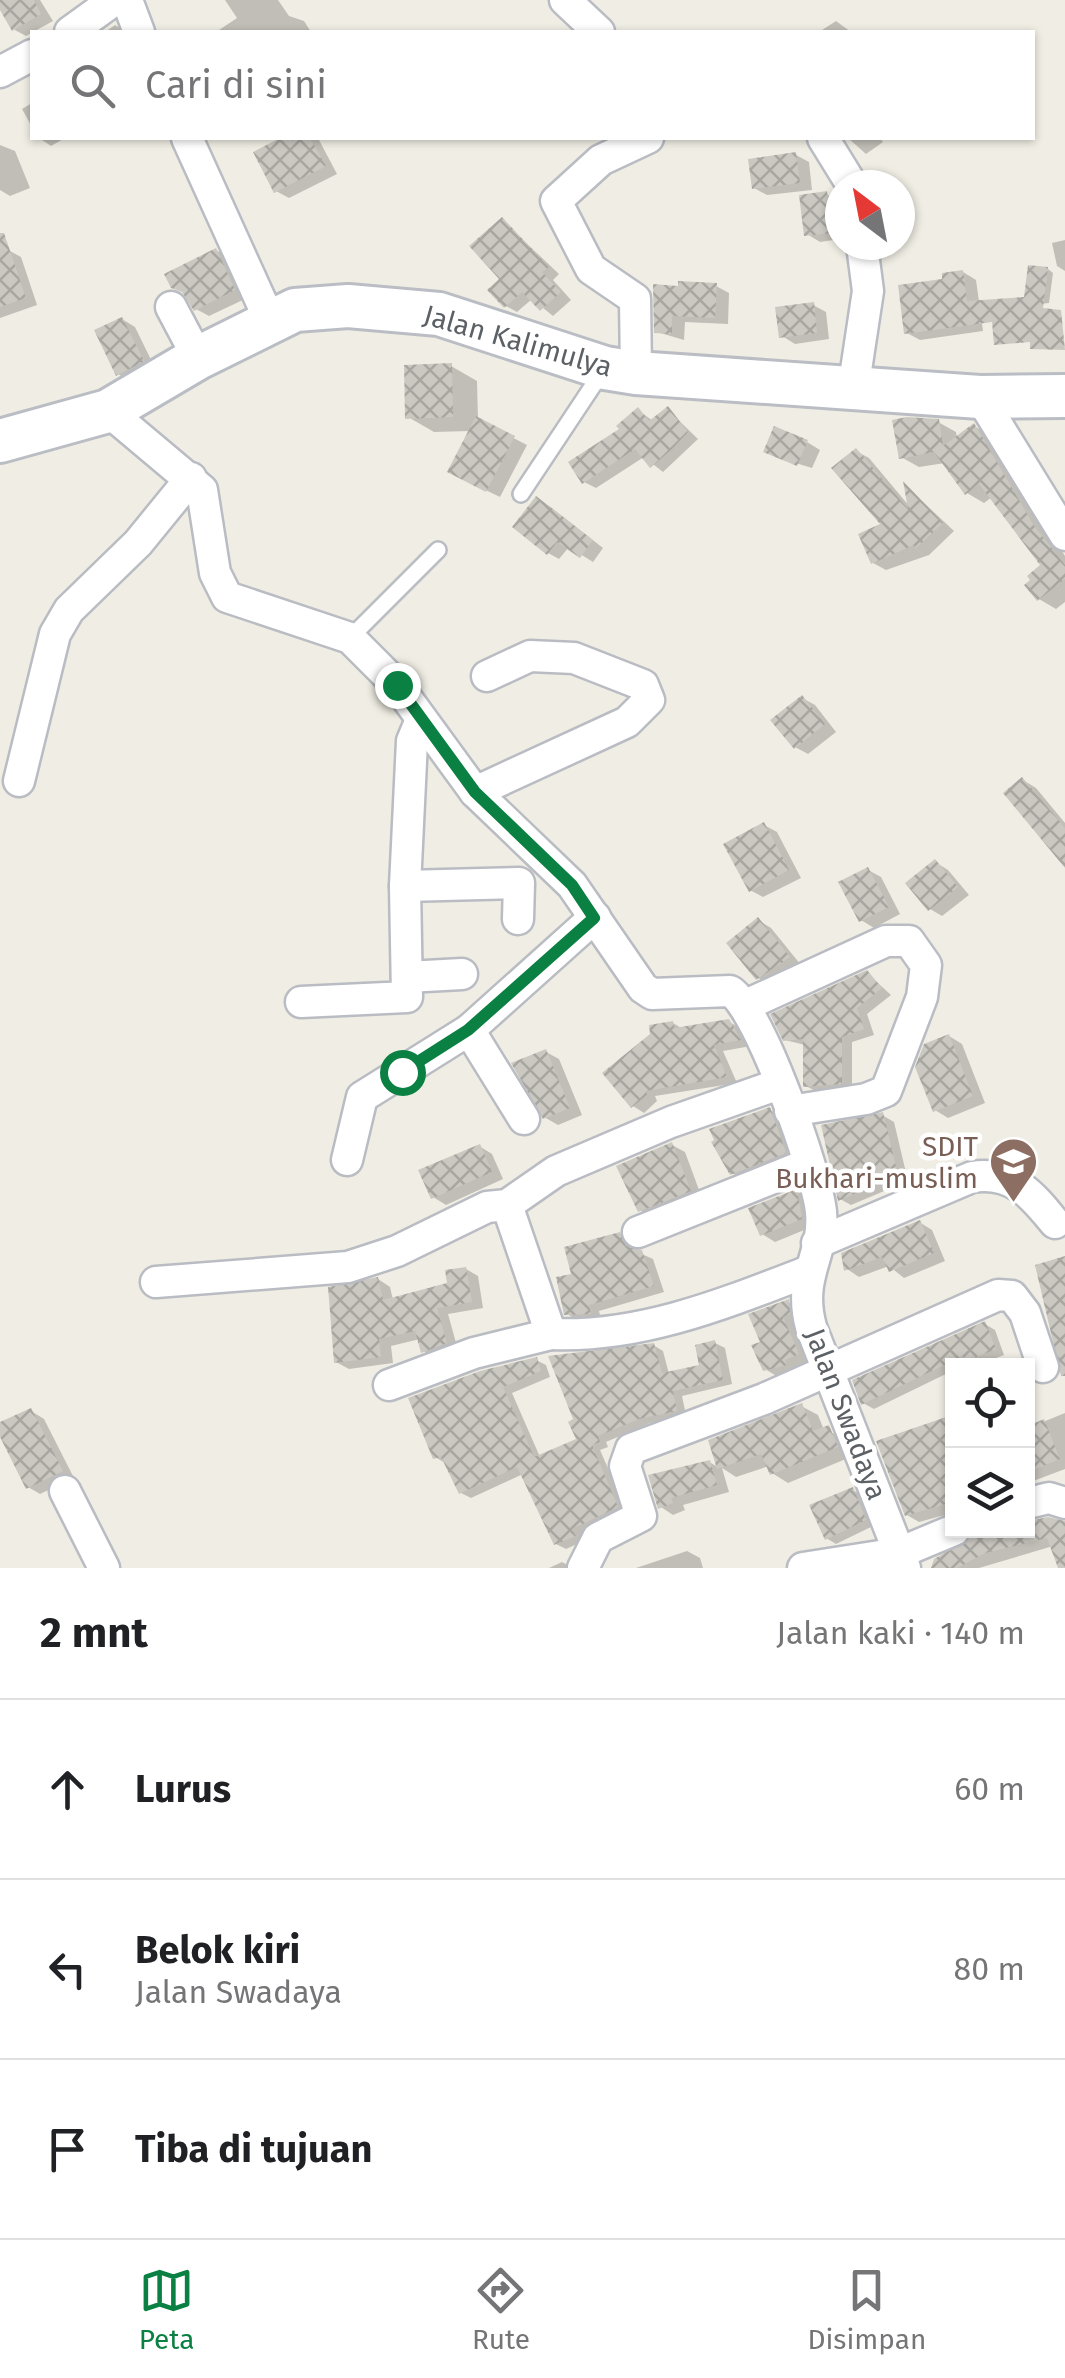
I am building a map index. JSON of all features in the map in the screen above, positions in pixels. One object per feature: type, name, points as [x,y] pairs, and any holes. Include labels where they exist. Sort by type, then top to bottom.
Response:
[{"type":"street","points":[[73,30],[114,0]]},
{"type":"street","points":[[127,0],[138,30]]},
{"type":"street","points":[[565,0],[597,30]]},
{"type":"street","points":[[0,72],[30,55]]},
{"type":"street","points":[[187,140],[282,316]]},
{"type":"street","points":[[621,370],[634,299],[591,269],[556,201],[602,160],[644,140]]},
{"type":"street","points":[[824,140],[843,170]]},
{"type":"street","points":[[853,390],[868,291],[864,260]]},
{"type":"street","name":"Jalan Kalimulya","points":[[0,441],[108,412],[198,358],[282,316],[348,306],[439,314],[621,370],[853,390],[980,397],[1065,396]]},
{"type":"street","points":[[171,307],[198,358]]},
{"type":"street","points":[[980,397],[1065,535]]},
{"type":"street","points":[[108,412],[202,490],[214,573],[227,597],[350,638],[397,685],[420,722],[475,792],[572,885],[627,968],[652,994],[730,991],[746,1005],[886,940],[909,940],[926,965],[922,997],[886,1091],[866,1099],[784,1097],[672,1122],[556,1171],[507,1204],[487,1207],[414,1244],[348,1267],[156,1282]]},
{"type":"street","points":[[19,781],[55,634],[69,610],[138,544],[191,478]]},
{"type":"street","points":[[475,792],[627,722],[649,700],[643,685],[574,658],[530,656],[487,676]]},
{"type":"street","points":[[301,1002],[407,997],[405,886],[412,741],[420,722]]},
{"type":"street","points":[[405,886],[519,884],[518,919]]},
{"type":"street","points":[[347,1160],[362,1097],[468,1030],[594,918]]},
{"type":"street","points":[[407,976],[462,974]]},
{"type":"street","name":"Jalan Swadaya","points":[[746,1005],[784,1097],[822,1214],[806,1308],[826,1371],[902,1560]]},
{"type":"street","points":[[468,1030],[524,1119]]},
{"type":"street","points":[[638,1232],[808,1164]]},
{"type":"street","points":[[389,1386],[474,1353],[551,1334],[608,1334],[663,1322],[813,1257],[958,1183],[988,1175],[1014,1181],[1055,1222]]},
{"type":"street","points":[[507,1204],[551,1334]]},
{"type":"street","points":[[584,1568],[590,1548],[598,1538],[641,1516],[626,1466],[631,1449],[826,1371],[998,1295],[1012,1296],[1022,1307],[1043,1368]]},
{"type":"street","points":[[66,1491],[104,1568]]},
{"type":"street","points":[[1035,1501],[1049,1498],[1065,1502]]},
{"type":"street","points":[[803,1568],[902,1560],[945,1535]]},
{"type":"lane","points":[[521,494],[621,370]]},
{"type":"lane","points":[[350,638],[438,550]]},
{"type":"building","points":[[0,0],[34,0],[41,14],[12,31],[0,10]]},
{"type":"building","points":[[276,140],[311,140],[326,166],[274,193],[253,152]]},
{"type":"building","points":[[796,152],[800,183],[752,189],[748,159]]},
{"type":"building","points":[[825,191],[825,234],[804,236],[799,195]]},
{"type":"building","points":[[502,217],[549,267],[542,272],[561,292],[540,311],[522,292],[504,308],[487,290],[499,279],[469,246]]},
{"type":"building","points":[[0,233],[4,233],[26,298],[0,307]]},
{"type":"building","points":[[216,248],[235,290],[194,311],[182,292],[171,288],[164,274]]},
{"type":"building","points":[[1028,265],[1048,267],[1043,308],[1061,310],[1065,350],[1030,349],[1030,342],[994,345],[992,322],[904,334],[898,285],[942,279],[942,273],[963,270],[967,301],[1024,297]]},
{"type":"building","points":[[678,281],[717,283],[715,318],[672,316],[672,334],[654,333],[653,284],[678,286]]},
{"type":"building","points":[[814,302],[817,333],[779,338],[775,307]]},
{"type":"building","points":[[122,317],[144,361],[116,376],[94,330]]},
{"type":"building","points":[[452,363],[453,417],[405,419],[404,365]]},
{"type":"building","points":[[668,406],[688,432],[672,449],[650,468],[635,449],[582,484],[568,462],[619,429],[616,426],[638,407],[649,421]]},
{"type":"building","points":[[476,416],[515,436],[486,492],[447,472]]},
{"type":"building","points":[[939,419],[943,446],[974,423],[1034,526],[1065,565],[1065,579],[1037,601],[1024,585],[1030,580],[1027,576],[1040,565],[979,484],[965,495],[934,452],[899,459],[892,420]]},
{"type":"building","points":[[774,426],[808,440],[797,466],[763,452]]},
{"type":"building","points":[[856,448],[908,509],[903,481],[943,523],[915,549],[914,545],[871,564],[858,534],[880,524],[831,468]]},
{"type":"building","points":[[536,496],[593,540],[580,558],[557,542],[547,555],[512,527]]},
{"type":"building","points":[[802,695],[825,724],[794,749],[770,720]]},
{"type":"building","points":[[1022,777],[1065,828],[1065,868],[1003,793]]},
{"type":"building","points":[[764,822],[789,870],[749,892],[723,844]]},
{"type":"building","points":[[935,859],[958,887],[928,911],[905,883]]},
{"type":"building","points":[[868,867],[889,907],[859,922],[838,882]]},
{"type":"building","points":[[758,917],[790,957],[756,980],[726,943]]},
{"type":"building","points":[[867,970],[882,988],[857,1008],[864,1029],[842,1037],[842,1084],[803,1087],[803,1039],[783,1041],[770,1014]]},
{"type":"building","points":[[729,1019],[741,1040],[714,1045],[727,1077],[646,1091],[647,1095],[631,1108],[602,1073],[650,1034],[649,1025],[673,1021],[674,1028]]},
{"type":"building","points":[[949,1034],[973,1096],[933,1112],[915,1067],[924,1044]]},
{"type":"building","points":[[546,1049],[570,1108],[543,1119],[511,1063]]},
{"type":"building","points":[[770,1107],[786,1153],[730,1175],[711,1142],[714,1140],[709,1129]]},
{"type":"building","points":[[883,1112],[898,1175],[838,1201],[821,1125]]},
{"type":"building","points":[[672,1142],[691,1191],[638,1212],[616,1166]]},
{"type":"building","points":[[480,1144],[492,1172],[431,1199],[418,1170]]},
{"type":"building","points":[[797,1189],[802,1219],[760,1236],[748,1208]]},
{"type":"building","points":[[920,1220],[934,1253],[889,1272],[882,1257],[844,1271],[841,1253]]},
{"type":"building","points":[[620,1232],[626,1246],[642,1250],[654,1286],[589,1305],[591,1314],[564,1315],[556,1277],[571,1274],[564,1247]]},
{"type":"building","points":[[1065,1256],[1065,1376],[1061,1376],[1035,1265]]},
{"type":"building","points":[[466,1267],[472,1302],[437,1308],[447,1343],[421,1353],[415,1331],[379,1339],[381,1357],[334,1363],[328,1287],[378,1277],[383,1300],[447,1283],[445,1270]]},
{"type":"building","points":[[789,1299],[790,1314],[783,1317],[799,1354],[785,1360],[787,1365],[763,1371],[751,1345],[760,1342],[748,1314]]},
{"type":"building","points":[[985,1321],[996,1349],[974,1358],[945,1358],[945,1365],[861,1405],[852,1380]]},
{"type":"building","points":[[715,1340],[723,1380],[673,1391],[677,1411],[639,1419],[598,1436],[600,1442],[592,1445],[618,1507],[572,1529],[576,1536],[554,1545],[517,1467],[459,1494],[441,1457],[433,1459],[408,1398],[480,1371],[537,1357],[541,1371],[503,1387],[534,1457],[576,1439],[568,1422],[573,1419],[548,1356],[654,1343],[662,1373],[699,1365],[695,1345]]},
{"type":"building","points":[[802,1403],[813,1431],[829,1425],[838,1447],[770,1475],[761,1454],[717,1469],[708,1440]]},
{"type":"building","points":[[31,1408],[63,1471],[26,1489],[0,1437],[0,1422]]},
{"type":"building","points":[[945,1417],[945,1504],[905,1516],[876,1441]]},
{"type":"building","points":[[1044,1419],[1060,1459],[1035,1469],[1035,1448],[1035,1423]]},
{"type":"building","points":[[710,1460],[717,1485],[671,1498],[673,1503],[658,1509],[648,1475]]},
{"type":"building","points":[[853,1487],[866,1520],[825,1540],[809,1505]]},
{"type":"building","points":[[1048,1517],[1065,1521],[1065,1568],[1058,1568],[1047,1538],[985,1553],[957,1568],[931,1568],[934,1559],[970,1538],[1035,1538],[1035,1520]]},
{"type":"place","name":"SDIT Bukhari-muslim","points":[[1013,1204]]},
{"type":"route","points":[[397,685],[420,722],[475,792],[572,885],[594,918],[468,1030],[402,1072]]}]
